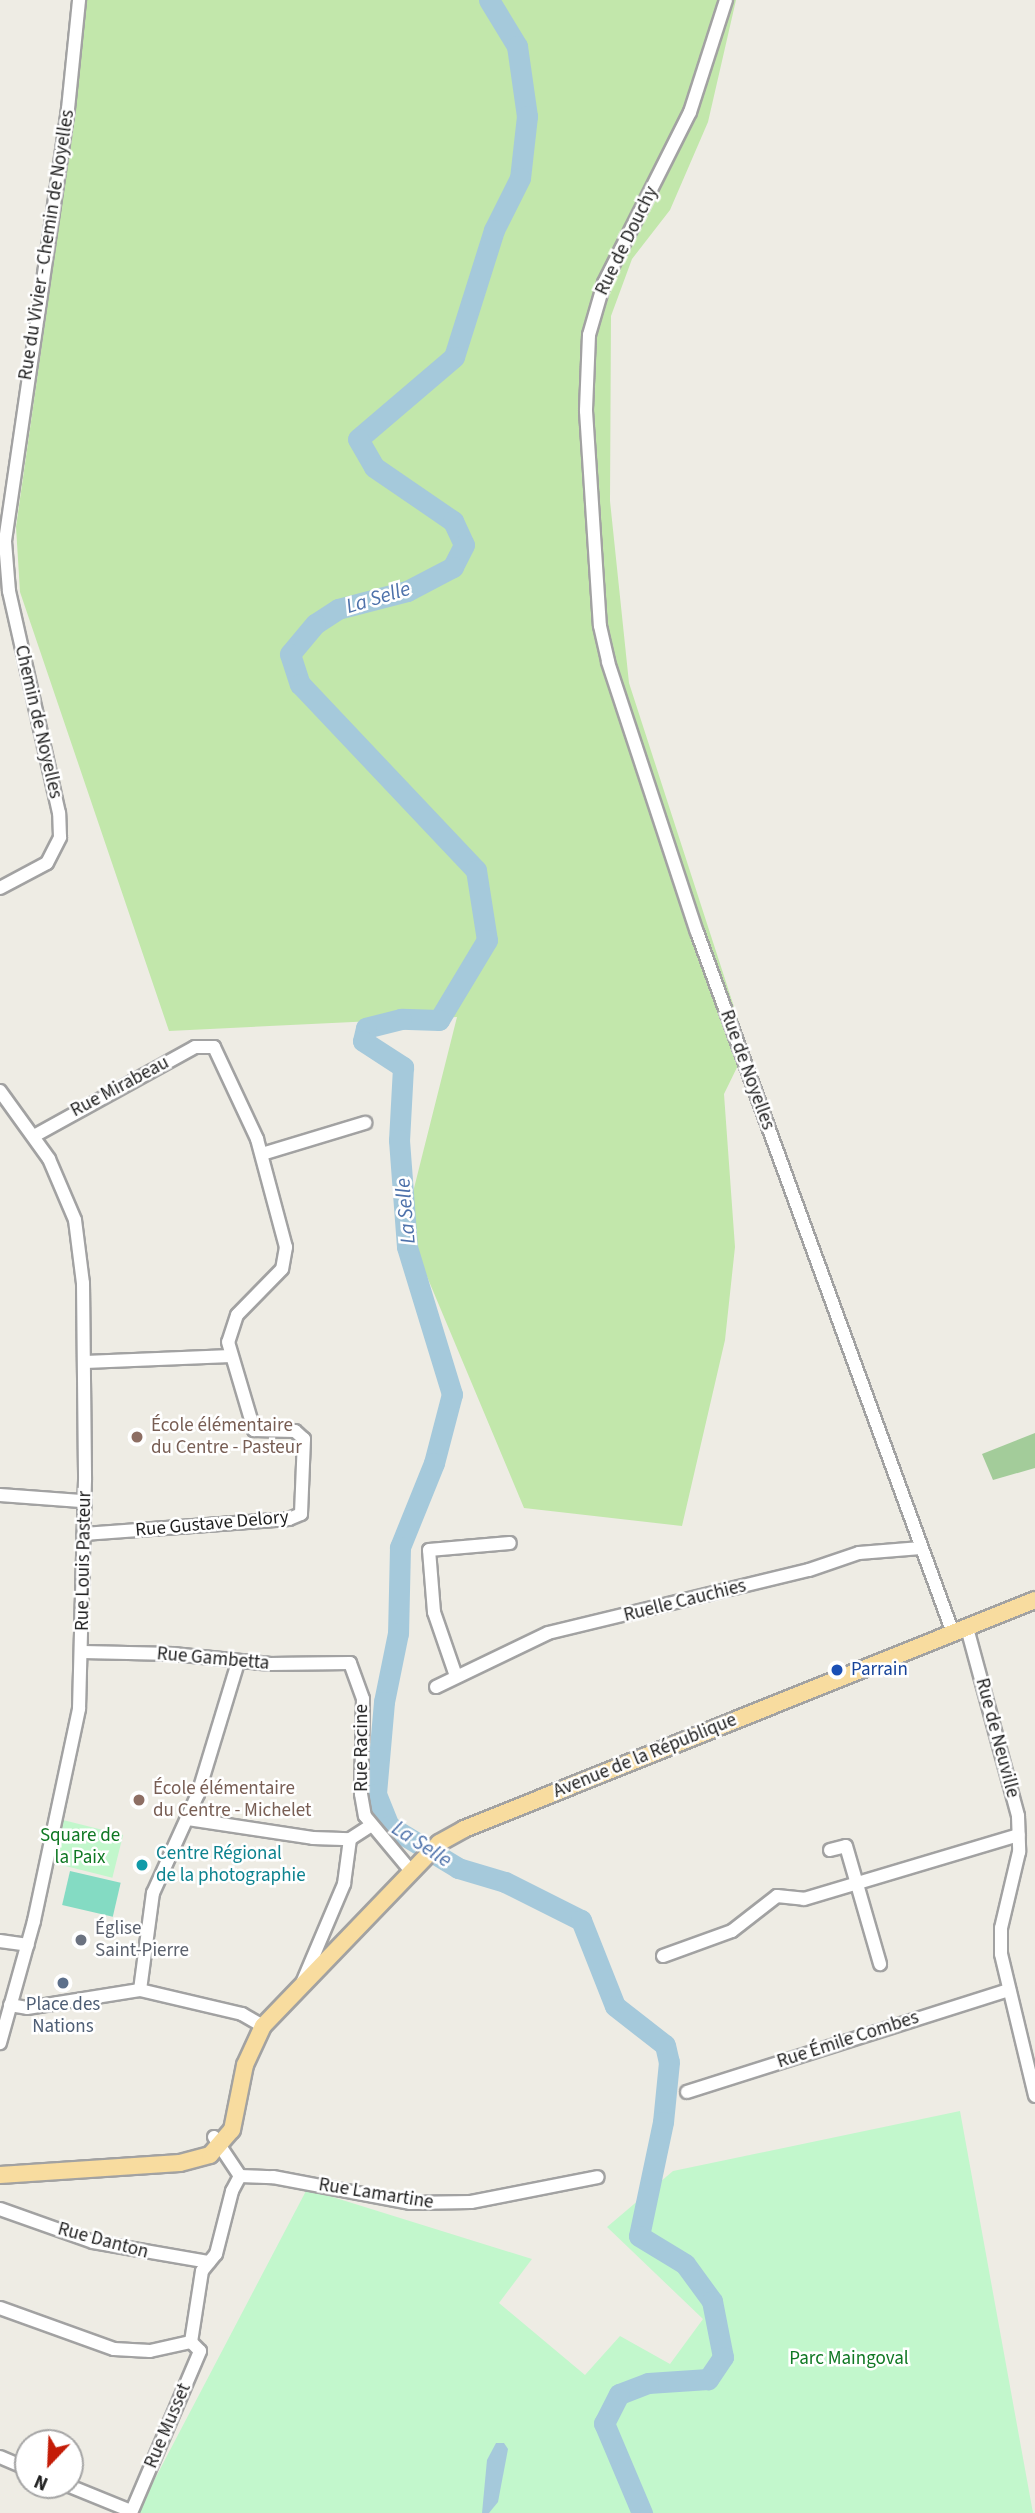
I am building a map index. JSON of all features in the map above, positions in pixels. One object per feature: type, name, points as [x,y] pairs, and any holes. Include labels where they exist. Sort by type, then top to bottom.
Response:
[{"type":"main road","name":"Avenue de la République","points":[[218,2141],[232,2130],[252,2046],[263,2026],[414,1865],[444,1840],[1035,1600]]},
{"type":"main road","points":[[0,2166],[178,2155],[218,2141]]},
{"type":"main road","points":[[0,2175],[180,2163],[204,2157],[218,2141]]},
{"type":"street","name":"Rue du Vivier - Chemin de Noyelles","points":[[10,490],[68,109],[79,0]]},
{"type":"street","name":"Rue de Douchy","points":[[591,494],[585,387],[596,309],[609,272],[690,112],[726,0]]},
{"type":"street","name":"Chemin de Noyelles","points":[[0,888],[47,863],[57,849],[61,830],[7,581],[10,490]]},
{"type":"street","name":"Rue de Noyelles","points":[[591,494],[600,626],[608,663],[708,964],[921,1548],[960,1630]]},
{"type":"street","name":"Rue Mirabeau","points":[[34,1136],[195,1047],[209,1045],[223,1058],[262,1154]]},
{"type":"street","name":"Rue Louis Pasteur","points":[[0,1091],[34,1136],[60,1181],[75,1220],[83,1283],[85,1362],[81,1501],[84,1534],[83,1652],[79,1709],[28,1945],[0,2043]]},
{"type":"street","points":[[85,1362],[231,1356],[229,1336],[234,1320],[279,1274],[286,1259],[282,1222],[262,1154],[365,1123]]},
{"type":"street","name":"Rue Gustave Delory","points":[[84,1534],[293,1518],[301,1514],[305,1502],[302,1434],[254,1430],[231,1356]]},
{"type":"street","points":[[0,1495],[81,1501]]},
{"type":"street","points":[[456,1676],[434,1612],[429,1550],[510,1543]]},
{"type":"street","name":"Ruelle Cauchies","points":[[436,1686],[548,1633],[809,1570],[859,1553],[921,1548]]},
{"type":"street","name":"Rue de Neuville","points":[[960,1630],[1013,1798],[1019,1835],[1018,1860],[1001,1936],[1009,1990],[1035,2096]]},
{"type":"street","name":"Rue Gambetta","points":[[83,1652],[173,1654],[238,1661],[342,1661]]},
{"type":"street","points":[[140,1990],[153,1893],[188,1819],[238,1661]]},
{"type":"street","name":"Rue Racine","points":[[342,1661],[355,1670],[363,1699],[361,1794],[370,1826],[414,1865]]},
{"type":"street","points":[[188,1819],[303,1837],[350,1839],[370,1826]]},
{"type":"street","points":[[663,1956],[732,1931],[777,1896],[799,1899],[1019,1835]]},
{"type":"street","name":"Avenue de la République","points":[[302,1983],[344,1884],[350,1839]]},
{"type":"street","points":[[830,1850],[846,1846],[880,1964]]},
{"type":"street","points":[[0,1941],[28,1945]]},
{"type":"street","points":[[10,2006],[27,2008],[140,1990],[242,2014],[263,2026]]},
{"type":"street","name":"Rue Émile Combes","points":[[687,2092],[1009,1990]]},
{"type":"street","points":[[0,2308],[114,2349],[150,2351],[191,2342],[201,2277],[218,2249],[232,2191],[240,2176],[218,2141]]},
{"type":"street","name":"Rue Lamartine","points":[[240,2176],[264,2175],[398,2202],[441,2205],[598,2177]]},
{"type":"street","name":"Rue Danton","points":[[0,2209],[93,2242],[209,2262]]},
{"type":"street","name":"Rue Musset","points":[[131,2512],[200,2351],[191,2342]]},
{"type":"street","points":[[84,2492],[131,2512]]},
{"type":"green space","points":[[83,0],[736,0],[708,122],[670,210],[632,259],[611,316],[610,501],[629,683],[747,1047],[724,1094],[735,1247],[725,1340],[682,1526],[524,1508],[405,1224],[457,1017],[169,1031],[20,592],[16,527],[76,105]]},
{"type":"green space","points":[[1035,1433],[1035,1468],[993,1480],[982,1454]]},
{"type":"green space","name":"Square de la Paix","points":[[59,1819],[123,1835],[112,1878],[48,1862]]},
{"type":"green space","points":[[70,1871],[121,1883],[113,1917],[62,1905]]},
{"type":"green space","name":"Parc Maingoval","points":[[960,2111],[1033,2513],[137,2513],[307,2189],[532,2259],[499,2303],[585,2375],[620,2336],[670,2364],[703,2319],[607,2227],[673,2171]]},
{"type":"water","points":[[496,2443],[504,2443],[508,2449],[498,2502],[489,2513],[482,2513],[487,2460]]},
{"type":"waterway","name":"La Selle","points":[[489,0],[517,46],[527,116],[520,178],[494,230],[454,357],[358,439],[374,467],[453,521],[464,545],[453,567],[407,591],[338,609],[315,624],[290,654],[300,684],[476,870],[487,940],[439,1020],[401,1019],[366,1028],[363,1041],[403,1067],[399,1140],[407,1247],[452,1394],[434,1463],[400,1547],[398,1633],[384,1702],[376,1794],[389,1826],[458,1868],[505,1882],[581,1920],[615,2006],[665,2045],[669,2062],[663,2122],[639,2236],[685,2264],[712,2301],[723,2357],[708,2379],[648,2383],[619,2394],[604,2423],[642,2513]]},
{"type":"place","name":"École élémentaire du Centre - Pasteur","points":[[137,1437]]},
{"type":"place","name":"Parrain","points":[[837,1670]]},
{"type":"place","name":"École élémentaire du Centre - Michelet","points":[[139,1800]]},
{"type":"place","name":"Centre Régional de la photographie","points":[[142,1865]]},
{"type":"place","name":"Église Saint-Pierre","points":[[81,1940]]},
{"type":"place","name":"Place des Nations","points":[[63,1983]]}]
